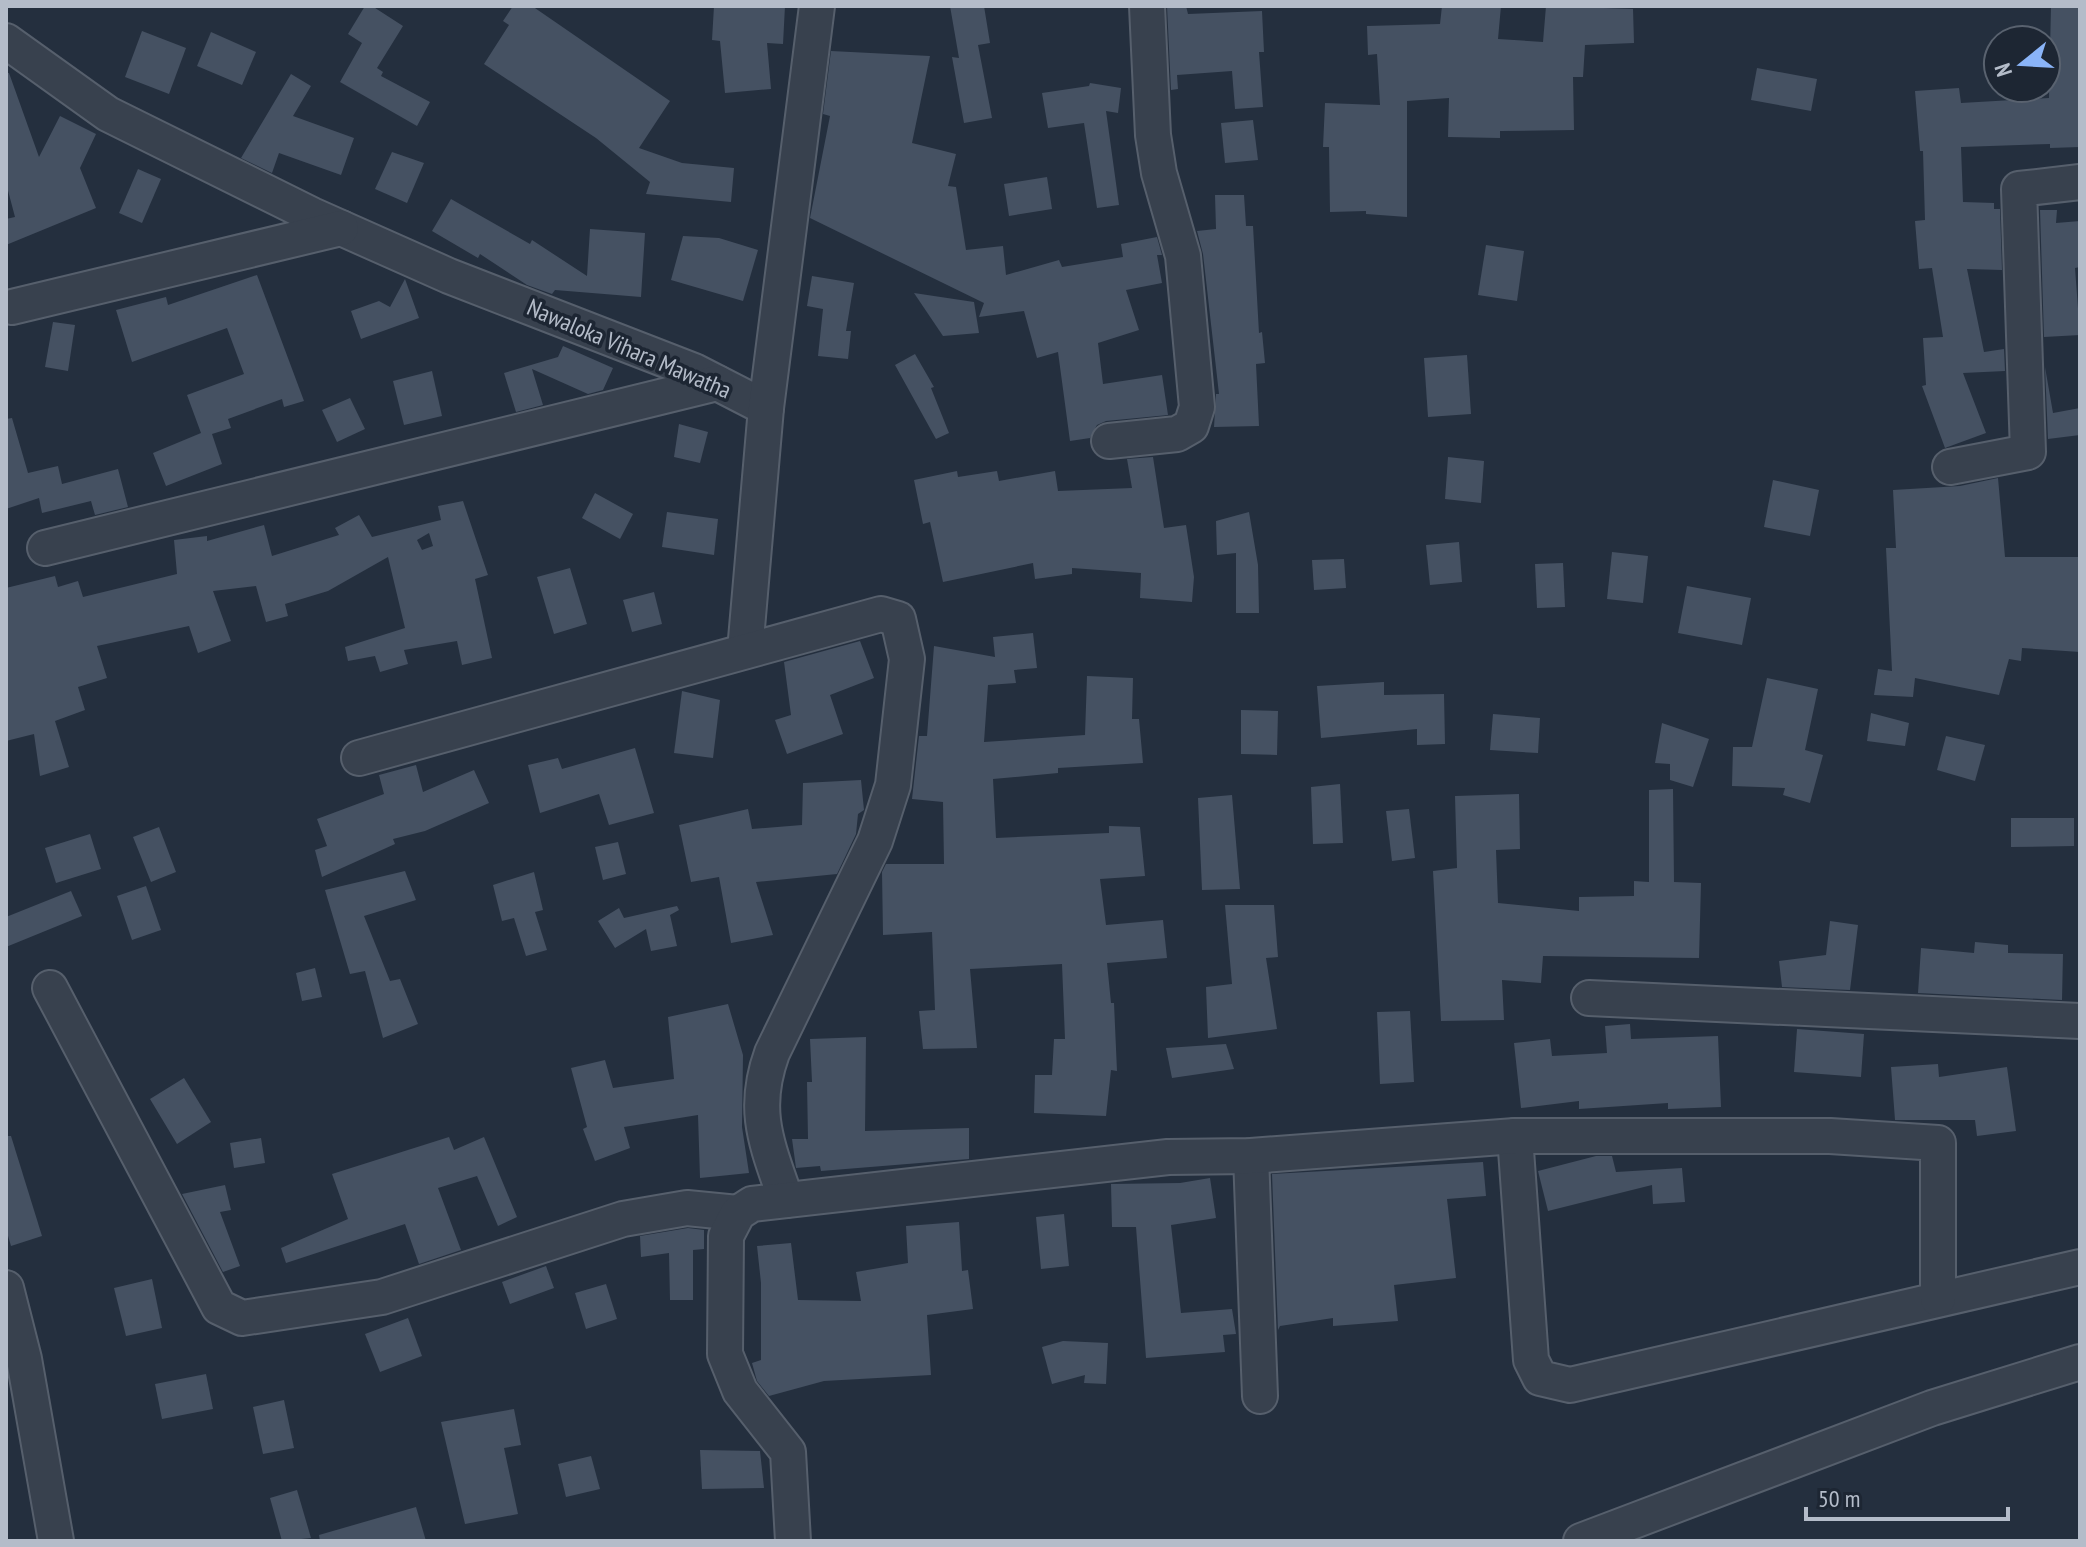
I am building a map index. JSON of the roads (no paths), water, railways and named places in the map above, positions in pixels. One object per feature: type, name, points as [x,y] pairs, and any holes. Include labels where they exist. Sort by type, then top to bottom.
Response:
[{"type":"street","points":[[745,651],[766,408],[817,6]]},
{"type":"street","points":[[1109,441],[1177,434],[1191,426],[1197,407],[1183,256],[1159,173],[1153,135],[1147,6]]},
{"type":"street","name":"Nawaloka Vihara Mawatha","points":[[6,41],[108,114],[341,228],[449,276],[717,383],[766,408]]},
{"type":"street","points":[[1950,467],[2028,452],[2019,189],[2080,182]]},
{"type":"street","points":[[12,307],[341,228]]},
{"type":"street","points":[[45,548],[717,383]]},
{"type":"street","points":[[359,758],[881,614],[898,619],[907,659],[893,785],[875,841],[772,1053],[761,1084],[763,1133],[786,1200]]},
{"type":"street","points":[[50,988],[219,1307],[242,1318],[382,1297],[623,1219],[687,1208],[738,1213]]},
{"type":"street","points":[[1589,998],[2080,1021]]},
{"type":"street","points":[[793,1541],[788,1452],[740,1391],[725,1354],[726,1236],[738,1213],[752,1204],[1168,1157],[1251,1156],[1515,1136],[1830,1136],[1938,1143],[1938,1299]]},
{"type":"street","points":[[1515,1136],[1531,1360],[1540,1378],[1570,1385],[2080,1267]]},
{"type":"street","points":[[1251,1156],[1260,1396]]},
{"type":"street","points":[[6,1288],[24,1359],[56,1541]]},
{"type":"street","points":[[1581,1541],[1932,1408],[2080,1362]]}]
